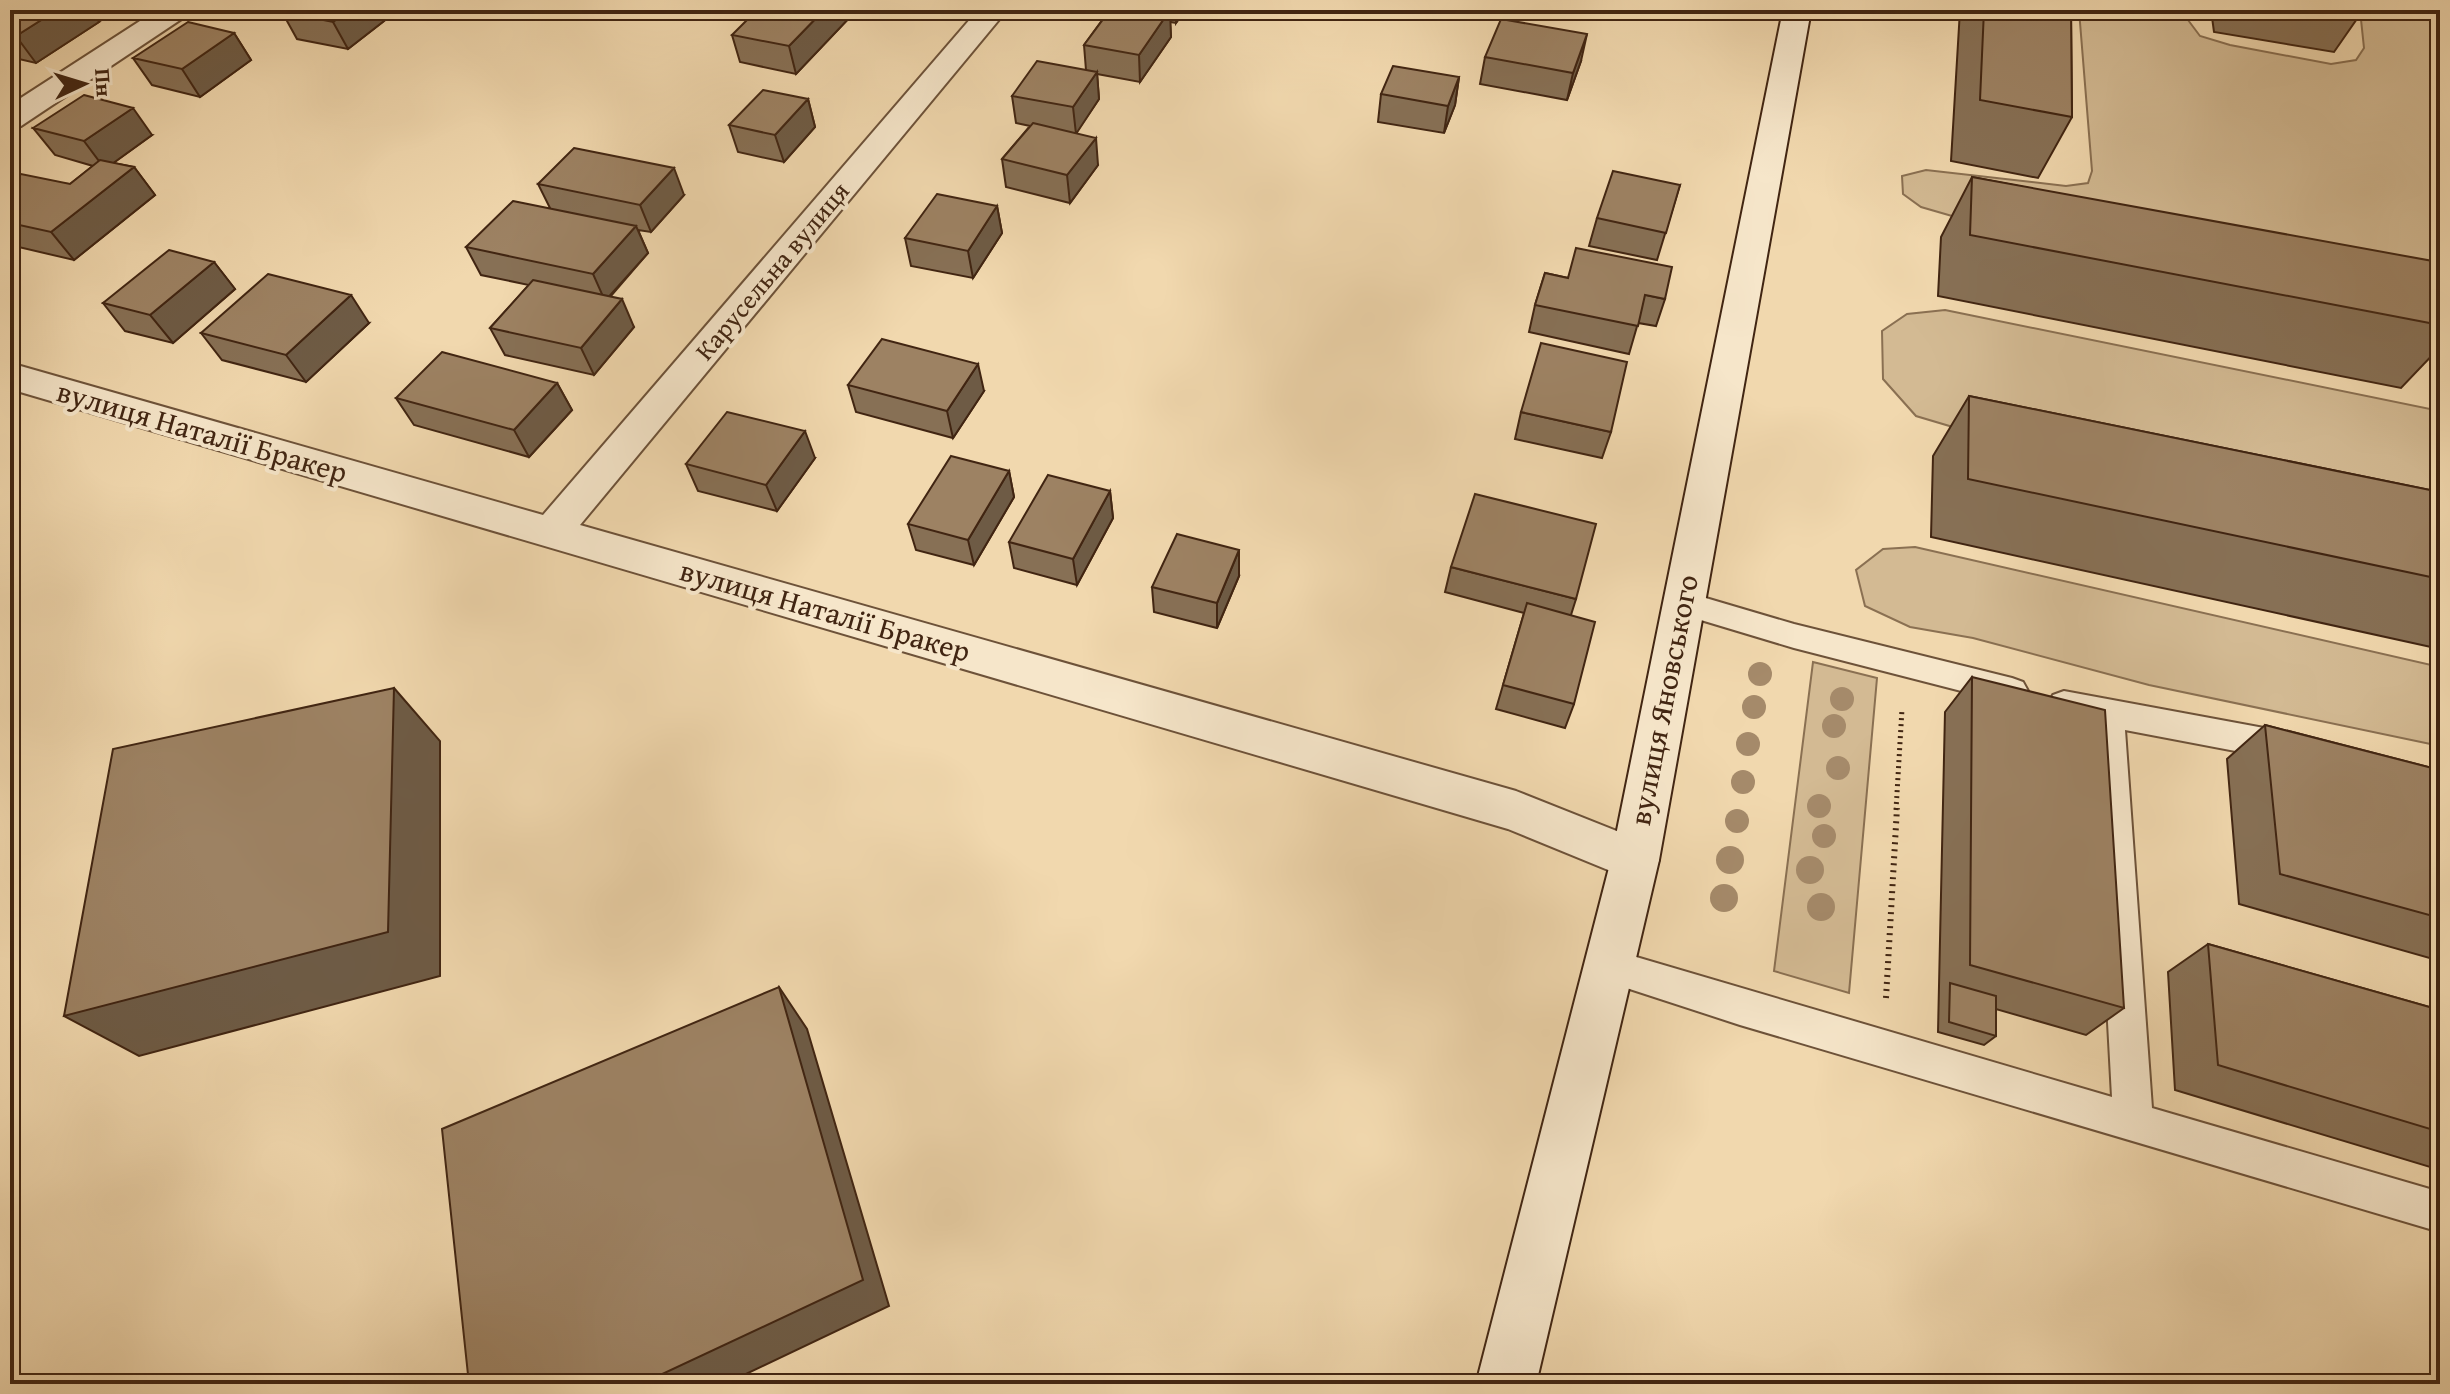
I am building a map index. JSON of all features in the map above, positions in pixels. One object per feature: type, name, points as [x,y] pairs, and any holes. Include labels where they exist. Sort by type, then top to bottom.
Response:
[{"type":"street","points":[[10,119],[176,10]]},
{"type":"street","name":"Карусельна вулиця","points":[[551,532],[993,10]]},
{"type":"street","name":"вулиця Яновського","points":[[1506,1384],[1635,860],[1797,10]]},
{"type":"street","name":"вулиця Наталії Бракер","points":[[10,376],[1516,811],[1635,860]]},
{"type":"lane","points":[[1682,603],[1904,664],[2108,715],[2229,732],[2319,755]]},
{"type":"lane","points":[[2108,715],[2133,1122]]},
{"type":"lane","points":[[1609,966],[2440,1212]]},
{"type":"path","points":[[1883,1049],[1904,664]]},
{"type":"shaded area","points":[[2079,10],[2188,10],[2188,20],[2200,36],[2230,45],[2331,64],[2356,60],[2364,48],[2360,10],[2440,10],[2440,309],[2424,303],[1952,216],[1921,207],[1903,194],[1902,176],[1926,170],[2066,186],[2088,183],[2092,171]]},
{"type":"shaded area","points":[[1945,310],[2440,411],[2440,526],[1973,433],[1916,416],[1883,379],[1882,331],[1907,314]]},
{"type":"shaded area","points":[[1915,547],[2440,667],[2440,746],[2149,685],[1973,638],[1910,627],[1865,606],[1856,570],[1883,549]]},
{"type":"shaded area","points":[[1813,662],[1877,678],[1849,993],[1774,971]]},
{"type":"building","points":[[10,10],[57,10],[16,36],[10,34]]},
{"type":"building","points":[[348,10],[333,22],[282,12]]},
{"type":"building","points":[[757,10],[824,10],[789,46],[732,35]]},
{"type":"building","points":[[1110,10],[1170,10],[1139,55],[1084,45]]},
{"type":"building","points":[[1984,10],[2071,10],[2072,117],[1980,100]]},
{"type":"building","points":[[1501,19],[1587,34],[1573,73],[1485,57]]},
{"type":"building","points":[[188,22],[234,33],[182,69],[133,58]]},
{"type":"building","points":[[1037,61],[1097,72],[1073,107],[1012,96]]},
{"type":"building","points":[[1393,66],[1459,77],[1448,106],[1381,94]]},
{"type":"building","points":[[763,90],[808,99],[775,135],[729,125]]},
{"type":"building","points":[[84,95],[133,108],[84,141],[33,128]]},
{"type":"building","points":[[1033,123],[1096,138],[1067,175],[1002,159]]},
{"type":"building","points":[[574,148],[674,168],[640,205],[538,184]]},
{"type":"building","points":[[100,160],[134,167],[51,232],[10,223],[10,181],[21,174],[70,184]]},
{"type":"building","points":[[1613,171],[1680,185],[1666,233],[1597,218]]},
{"type":"building","points":[[1972,177],[2438,262],[2440,325],[1970,235]]},
{"type":"building","points":[[937,194],[997,206],[968,251],[905,238]]},
{"type":"building","points":[[513,201],[636,226],[593,274],[466,247]]},
{"type":"building","points":[[1576,248],[1672,267],[1665,299],[1645,295],[1638,326],[1535,305],[1545,273],[1568,278]]},
{"type":"building","points":[[169,250],[214,262],[150,315],[103,303]]},
{"type":"building","points":[[268,274],[351,295],[286,355],[201,333]]},
{"type":"building","points":[[533,280],[622,299],[581,348],[490,328]]},
{"type":"building","points":[[882,339],[978,364],[947,411],[848,385]]},
{"type":"building","points":[[1541,343],[1627,362],[1611,432],[1521,412]]},
{"type":"building","points":[[442,352],[557,383],[514,430],[396,398]]},
{"type":"building","points":[[1969,396],[2440,492],[2440,579],[1968,479]]},
{"type":"building","points":[[727,412],[805,431],[766,485],[686,464]]},
{"type":"building","points":[[951,456],[1009,471],[968,540],[908,524]]},
{"type":"building","points":[[1048,475],[1110,491],[1073,559],[1009,542]]},
{"type":"building","points":[[1475,494],[1596,524],[1576,599],[1451,567]]},
{"type":"building","points":[[1177,534],[1239,550],[1217,603],[1152,587]]},
{"type":"building","points":[[1527,603],[1595,622],[1574,704],[1503,685]]},
{"type":"building","points":[[1972,677],[2105,710],[2124,1008],[1970,965]]},
{"type":"building","points":[[394,688],[388,932],[64,1016],[113,749]]},
{"type":"building","points":[[2265,725],[2440,770],[2440,918],[2280,874]]},
{"type":"building","points":[[2208,944],[2440,1010],[2440,1132],[2218,1065]]},
{"type":"building","points":[[1950,983],[1996,996],[1996,1036],[1949,1022]]},
{"type":"building","points":[[779,987],[863,1280],[641,1384],[469,1384],[442,1129]]}]
